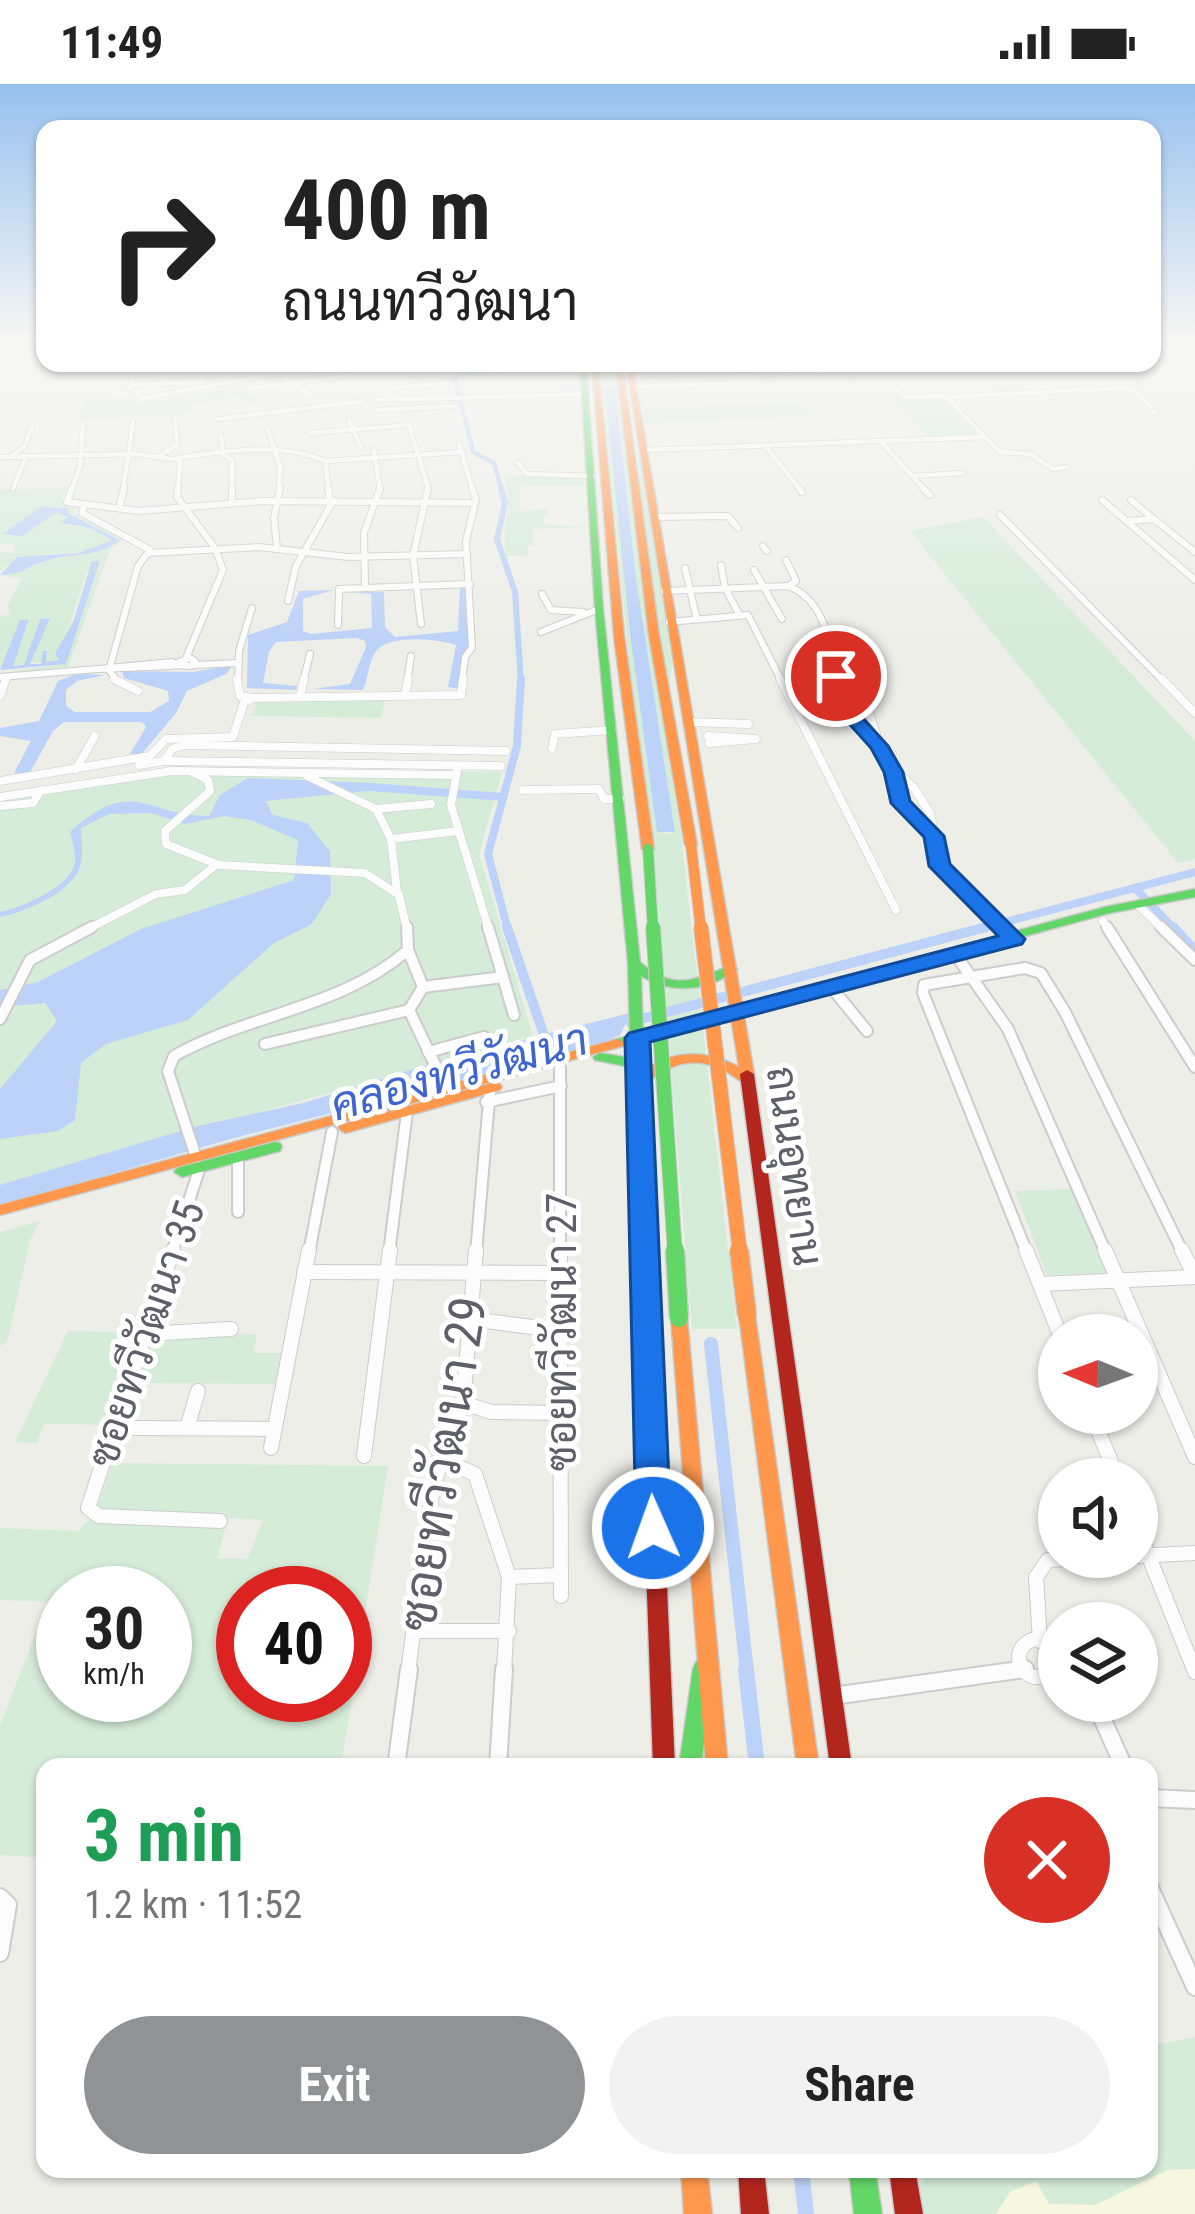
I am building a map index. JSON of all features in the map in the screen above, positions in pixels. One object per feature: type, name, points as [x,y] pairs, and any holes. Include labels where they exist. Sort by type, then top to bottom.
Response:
[{"type":"main road","points":[[591,441],[596,534],[591,610],[604,657],[634,963],[664,1758]]},
{"type":"main road","points":[[599,441],[648,849],[679,1318],[716,1758]]},
{"type":"main road","name":"ถนนอุทยาน","points":[[636,441],[654,635],[670,704],[691,845],[807,1758]]},
{"type":"main road","points":[[637,452],[639,441]]},
{"type":"main road","name":"ถนนอุทยาน","points":[[637,452],[654,517],[669,622],[697,722],[695,756],[742,1040],[839,1758]]},
{"type":"main road","points":[[596,534],[608,505]]},
{"type":"main road","points":[[604,657],[626,697]]},
{"type":"main road","points":[[670,704],[679,663]]},
{"type":"main road","points":[[625,856],[641,786]]},
{"type":"main road","points":[[0,1221],[197,1158],[238,1157],[407,1112],[448,1091],[488,1096],[561,1077],[638,1040],[717,1025],[737,1013],[960,961],[1195,893]]},
{"type":"main road","points":[[0,1210],[737,1013],[1009,934],[1144,906]]},
{"type":"main road","points":[[634,963],[651,979],[687,986],[731,973]]},
{"type":"main road","points":[[717,1025],[742,1040]]},
{"type":"main road","points":[[640,1077],[658,1064],[701,1056],[728,1064],[748,1082]]},
{"type":"main road","points":[[600,1057],[627,1061],[640,1077]]},
{"type":"main road","points":[[691,1758],[706,1643]]},
{"type":"main road","points":[[695,2178],[698,2214]]},
{"type":"main road","points":[[753,2178],[755,2214]]},
{"type":"main road","points":[[863,2178],[868,2214]]},
{"type":"main road","points":[[903,2178],[909,2214]]},
{"type":"street","points":[[81,441],[68,502],[84,507],[187,507],[280,500],[475,503]]},
{"type":"street","points":[[119,508],[132,441]]},
{"type":"street","points":[[159,455],[177,441]]},
{"type":"street","points":[[224,441],[223,454],[233,470],[232,502]]},
{"type":"street","points":[[270,441],[280,463],[280,500],[274,519],[280,534],[277,547]]},
{"type":"street","points":[[307,446],[308,441]]},
{"type":"street","points":[[359,441],[361,447]]},
{"type":"street","points":[[415,441],[426,503],[412,556],[421,624]]},
{"type":"street","points":[[637,452],[892,441]]},
{"type":"street","points":[[990,441],[1000,452],[1030,454],[1053,469],[1067,467]]},
{"type":"street","points":[[882,442],[930,495]]},
{"type":"street","points":[[4,458],[132,454],[176,458],[307,446],[326,461],[332,501],[303,551],[288,601]]},
{"type":"street","points":[[252,608],[238,645],[240,695],[463,693],[465,657],[472,648],[467,554],[475,503],[461,448],[326,461]]},
{"type":"street","points":[[768,449],[802,492]]},
{"type":"street","points":[[365,587],[363,542],[379,503],[382,480],[375,454]]},
{"type":"street","points":[[176,458],[182,464],[177,497],[215,548],[222,575],[191,661]]},
{"type":"street","points":[[13,489],[25,459]]},
{"type":"street","points":[[518,463],[526,474],[592,476]]},
{"type":"street","points":[[912,476],[963,473]]},
{"type":"street","points":[[1102,500],[1195,580]]},
{"type":"street","points":[[1131,500],[1195,552]]},
{"type":"street","points":[[84,507],[82,514],[144,542],[149,553]]},
{"type":"street","points":[[1000,515],[1195,712]]},
{"type":"street","points":[[654,517],[728,516],[738,528]]},
{"type":"street","points":[[1125,521],[1154,519]]},
{"type":"street","points":[[138,691],[114,680],[109,668],[138,566],[149,553],[277,547],[364,558],[467,554]]},
{"type":"street","points":[[785,560],[796,581],[788,586]]},
{"type":"street","points":[[721,565],[724,589],[744,614],[896,910]]},
{"type":"street","points":[[686,568],[696,616]]},
{"type":"street","points":[[754,570],[782,619]]},
{"type":"street","points":[[338,625],[338,590],[470,584]]},
{"type":"street","points":[[664,591],[788,586],[807,593],[820,614],[853,718],[879,746]]},
{"type":"street","points":[[542,594],[550,610],[591,610]]},
{"type":"street","points":[[541,632],[591,610]]},
{"type":"street","points":[[669,622],[764,614]]},
{"type":"street","points":[[300,697],[310,654]]},
{"type":"street","points":[[405,696],[411,656]]},
{"type":"street","points":[[0,696],[4,677],[238,660]]},
{"type":"street","points":[[836,676],[867,708],[901,803],[934,836]]},
{"type":"street","points":[[0,793],[76,769],[150,756],[166,739],[233,737],[244,703],[253,698]]},
{"type":"street","points":[[697,722],[748,724]]},
{"type":"street","points":[[695,756],[709,754],[708,739],[697,722]]},
{"type":"street","points":[[552,748],[555,734],[612,730]]},
{"type":"street","points":[[76,769],[95,736]]},
{"type":"street","points":[[708,739],[753,736],[756,744]]},
{"type":"street","points":[[164,761],[172,749],[185,746],[506,751]]},
{"type":"street","points":[[0,793],[164,761],[455,781]]},
{"type":"street","points":[[0,793],[33,803],[41,790],[143,773],[455,781],[501,766]]},
{"type":"street","points":[[194,772],[208,780]]},
{"type":"street","points":[[217,772],[208,780],[208,796],[165,831],[166,844],[217,864],[338,869],[374,877],[398,892]]},
{"type":"street","points":[[893,772],[923,802],[934,825],[940,866],[1009,934]]},
{"type":"street","points":[[307,776],[376,808],[431,804]]},
{"type":"street","points":[[455,781],[459,831],[514,1015]]},
{"type":"street","points":[[523,790],[598,789],[604,799],[620,799]]},
{"type":"street","points":[[265,1044],[409,1010],[423,987],[408,950],[391,838],[376,808]]},
{"type":"street","points":[[391,838],[459,831]]},
{"type":"street","points":[[4,1014],[31,960],[156,894],[184,890],[217,864]]},
{"type":"street","points":[[374,877],[396,872]]},
{"type":"street","points":[[1144,906],[1195,960]]},
{"type":"street","points":[[1103,920],[1195,1067]]},
{"type":"street","points":[[197,1158],[168,1071],[174,1056],[221,1031],[361,985],[390,970],[408,950]]},
{"type":"street","points":[[960,961],[974,974],[1008,1029],[1195,1457]]},
{"type":"street","points":[[1040,1284],[1195,1277],[1065,1012],[1041,973],[1025,968],[925,985],[923,993],[1052,1314]]},
{"type":"street","points":[[423,987],[503,976]]},
{"type":"street","points":[[836,993],[867,1031]]},
{"type":"street","points":[[409,1010],[448,1091]]},
{"type":"street","points":[[429,1056],[484,1036]]},
{"type":"street","name":"ซอยทวีวัฒนา 27","points":[[561,1077],[561,1596]]},
{"type":"street","name":"ซอยทวีวัฒนา 29","points":[[397,1758],[428,1516],[440,1459],[463,1403],[488,1096]]},
{"type":"street","points":[[364,1456],[407,1112]]},
{"type":"street","points":[[271,1448],[332,1132]]},
{"type":"street","points":[[238,1157],[238,1212]]},
{"type":"street","name":"ซอยทวีวัฒนา 35","points":[[197,1158],[89,1513],[220,1521]]},
{"type":"street","points":[[304,1272],[562,1273]]},
{"type":"street","points":[[471,1319],[532,1327]]},
{"type":"street","points":[[146,1334],[231,1329]]},
{"type":"street","points":[[187,1429],[197,1391]]},
{"type":"street","points":[[463,1403],[491,1412],[562,1414]]},
{"type":"street","points":[[134,1428],[274,1430]]},
{"type":"street","points":[[440,1459],[475,1474],[507,1560],[509,1631],[499,1758]]},
{"type":"street","points":[[1158,1555],[1195,1553]]},
{"type":"street","points":[[1038,1574],[1038,1609]]},
{"type":"street","points":[[509,1577],[561,1576]]},
{"type":"street","points":[[1153,1578],[1195,1672]]},
{"type":"street","points":[[416,1631],[509,1631]]},
{"type":"street","points":[[1025,1670],[1017,1654],[1019,1646],[1038,1641]]},
{"type":"street","points":[[830,1696],[1025,1670],[1038,1675]]},
{"type":"street","points":[[1103,1722],[1120,1758]]},
{"type":"street","points":[[1158,1798],[1195,1800]]},
{"type":"street","points":[[0,1897],[8,1905],[0,1953]]},
{"type":"street","points":[[1158,1906],[1195,1987]]},
{"type":"shaded area","points":[[608,441],[657,832],[670,834],[675,831],[636,578],[621,441],[625,441],[649,638],[681,835],[737,1329],[692,1329],[652,836]]},
{"type":"shaded area","points":[[639,444],[672,663],[670,682],[647,564]]},
{"type":"shaded area","points":[[503,475],[583,478],[584,486],[521,485],[519,512],[551,508],[542,524],[586,527],[533,529],[534,545],[527,546],[528,555],[506,556],[508,498]]},
{"type":"shaded area","points":[[67,487],[61,502],[77,508],[72,513],[125,538],[110,550],[68,667],[0,673],[66,664],[100,562],[86,573],[59,660],[0,667],[0,616],[10,615],[7,607],[22,578],[0,575],[93,552],[120,539],[67,513],[60,514],[67,516],[66,526],[90,528],[112,540],[85,550],[27,557],[0,570],[0,552],[14,553],[15,545],[0,544],[0,490]]},
{"type":"shaded area","points":[[983,517],[1195,741],[1195,859],[1178,863],[910,531]]},
{"type":"shaded area","points":[[385,698],[381,718],[251,716],[258,699]]},
{"type":"shaded area","points":[[179,766],[502,772],[479,854],[533,1036],[0,1185],[0,792]]},
{"type":"shaded area","points":[[1071,1189],[1107,1273],[1047,1275],[1015,1191]]},
{"type":"shaded area","points":[[40,1221],[30,1240],[7,1342],[0,1346],[0,1232]]},
{"type":"shaded area","points":[[68,1331],[257,1334],[253,1353],[282,1353],[275,1384],[141,1383],[125,1425],[44,1424],[37,1443],[15,1442]]},
{"type":"shaded area","points":[[112,1463],[388,1466],[372,1568],[216,1566],[216,1722],[348,1722],[342,1758],[36,1758],[36,1857],[0,1855],[0,1725],[36,1633],[36,1722],[192,1722],[192,1566],[36,1566],[36,1602],[0,1600],[0,1528],[78,1531],[89,1520],[226,1526],[217,1558],[247,1559],[263,1520],[104,1511],[98,1506]]},
{"type":"shaded area","points":[[1195,2037],[1195,2169],[1158,2175],[1158,2044]]},
{"type":"shaded area","points":[[925,2178],[1151,2178],[1095,2205],[1049,2204],[1037,2182],[1010,2192],[996,2214],[923,2214],[919,2186]]},
{"type":"sand","points":[[1195,2169],[1195,2214],[996,2214],[1010,2192],[1036,2181],[1049,2204],[1095,2205],[1168,2170]]},
{"type":"water","points":[[610,441],[621,441],[636,578],[675,832],[657,832]]},
{"type":"water","points":[[40,507],[68,508],[67,513],[120,540],[102,550],[0,575],[17,557],[78,553],[112,540],[90,528],[60,523],[67,517],[60,510],[22,536],[3,534]]},
{"type":"water","points":[[92,561],[100,561],[66,664],[0,670],[20,620],[29,619],[13,666],[24,665],[40,619],[50,618],[30,664],[41,664],[43,651],[47,651],[46,662],[59,660],[55,654],[73,622]]},
{"type":"water","points":[[460,586],[469,586],[468,648],[460,689],[448,687],[456,645],[414,639],[391,642],[376,651],[363,690],[313,689],[350,684],[366,647],[357,638],[276,642],[269,652],[263,683],[297,686],[296,690],[247,688],[248,635],[287,622],[299,591],[334,590],[303,599],[303,631],[311,634],[372,628],[371,594],[346,592],[384,592],[385,627],[395,637],[458,631]]},
{"type":"water","points":[[233,665],[226,674],[187,691],[176,713],[140,756],[130,754],[146,727],[142,722],[64,722],[53,731],[29,774],[14,773],[31,741],[0,736],[0,728],[39,721],[58,681],[76,674],[105,675],[77,681],[66,690],[66,706],[75,712],[150,712],[169,701],[168,691],[124,678],[122,671],[193,672]]},
{"type":"water","points":[[248,778],[372,783],[368,791],[266,801],[273,815],[307,823],[330,851],[331,894],[312,924],[274,943],[188,1020],[106,1044],[81,1063],[75,1120],[58,1131],[0,1139],[0,1089],[57,1021],[45,1003],[0,1007],[0,990],[38,982],[141,929],[294,880],[298,840],[251,820],[224,816],[185,824],[151,813],[109,814],[81,828],[81,862],[67,885],[22,911],[0,917],[0,912],[32,901],[64,880],[75,863],[70,832],[110,805],[140,803],[209,816],[220,795]]},
{"type":"water","points":[[630,1013],[621,1034],[601,1044],[227,1140],[0,1206],[0,1185],[194,1127],[303,1103],[440,1061]]},
{"type":"waterway","points":[[470,441],[473,452],[494,463],[502,491]]},
{"type":"waterway","points":[[501,488],[505,503],[497,539],[515,592],[521,681]]},
{"type":"waterway","points":[[508,930],[488,854],[517,746],[521,681]]},
{"type":"waterway","points":[[370,787],[503,797]]},
{"type":"waterway","name":"คลองทวีวัฒนา","points":[[975,930],[1195,872]]},
{"type":"waterway","points":[[1135,888],[1175,930]]},
{"type":"waterway","name":"คลองทวีวัฒนา","points":[[630,1022],[986,927]]},
{"type":"waterway","points":[[1173,927],[1195,951]]},
{"type":"waterway","points":[[508,930],[547,1044]]},
{"type":"waterway","points":[[711,1344],[747,1672]]},
{"type":"waterway","points":[[746,1669],[756,1758]]},
{"type":"waterway","points":[[802,2178],[806,2214]]},
{"type":"traffic: fast","points":[[588,441],[599,609],[634,963],[656,1565]]},
{"type":"traffic: fast","points":[[648,849],[679,1318]]},
{"type":"traffic: fast","points":[[618,1043],[1109,910],[1195,893]]},
{"type":"traffic: fast","points":[[634,963],[656,980],[681,985],[706,981],[731,969]]},
{"type":"traffic: fast","points":[[600,1057],[629,1062],[639,1073]]},
{"type":"traffic: fast","points":[[182,1172],[275,1147]]},
{"type":"traffic: fast","points":[[691,1758],[703,1669]]},
{"type":"traffic: fast","points":[[863,2178],[868,2214]]},
{"type":"traffic: slow","points":[[602,441],[619,636],[648,849]]},
{"type":"traffic: slow","points":[[629,441],[654,635],[691,845]]},
{"type":"traffic: slow","points":[[642,441],[747,1074]]},
{"type":"traffic: slow","points":[[691,845],[747,1315]]},
{"type":"traffic: slow","points":[[0,1210],[618,1043]]},
{"type":"traffic: slow","points":[[640,1081],[666,1063],[694,1057],[721,1063],[747,1080]]},
{"type":"traffic: slow","points":[[345,1128],[495,1087]]},
{"type":"traffic: slow","points":[[747,1315],[807,1758]]},
{"type":"traffic: slow","points":[[679,1318],[716,1758]]},
{"type":"traffic: slow","points":[[695,2178],[698,2214]]},
{"type":"traffic: jam","points":[[747,1074],[840,1758]]},
{"type":"traffic: jam","points":[[656,1565],[664,1758]]},
{"type":"traffic: jam","points":[[752,2178],[755,2214]]},
{"type":"traffic: jam","points":[[903,2178],[909,2214]]},
{"type":"route","points":[[653,1528],[638,1038],[1014,939],[940,866],[934,836],[901,803],[893,772],[879,746],[853,718],[836,676]]}]
